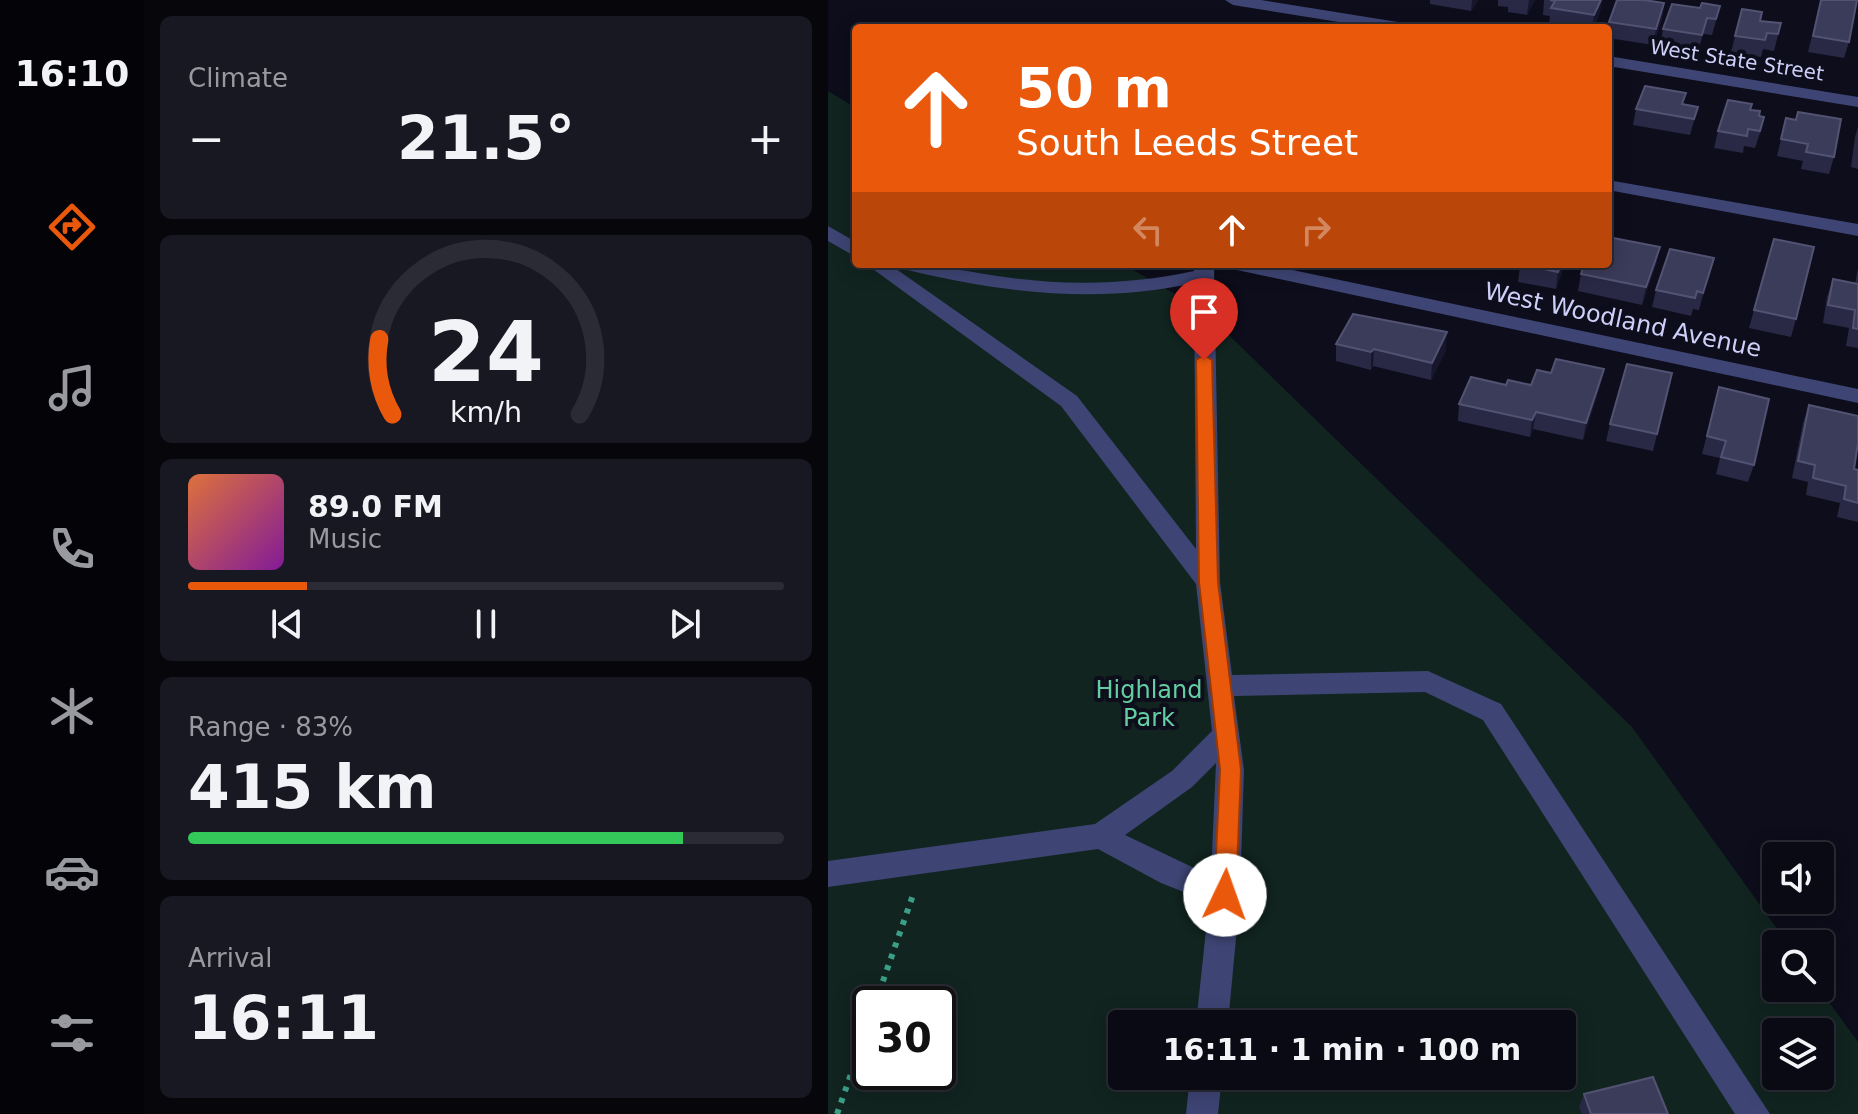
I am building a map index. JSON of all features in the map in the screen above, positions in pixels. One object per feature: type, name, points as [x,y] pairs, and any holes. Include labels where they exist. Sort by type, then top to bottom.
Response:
[{"type":"street","points":[[1233,0],[1367,20]]},
{"type":"street","name":"West State Street","points":[[1612,62],[1858,102]]},
{"type":"street","points":[[1612,186],[1858,230]]},
{"type":"street","points":[[828,232],[852,247]]},
{"type":"street","points":[[882,268],[1069,401],[1208,582]]},
{"type":"street","points":[[920,268],[942,274],[1083,290],[1162,286],[1203,269],[1208,582],[1223,686],[1230,770],[1225,895],[1213,1010]]},
{"type":"street","name":"West Woodland Avenue","points":[[1256,268],[1858,396]]},
{"type":"street","points":[[1223,686],[1428,681],[1492,712],[1754,1114]]},
{"type":"street","points":[[828,874],[1101,836],[1182,779],[1227,734]]},
{"type":"street","points":[[1101,836],[1171,874],[1225,895]]},
{"type":"street","points":[[1202,1114],[1205,1090]]},
{"type":"path","points":[[881,986],[925,860]]},
{"type":"path","points":[[837,1114],[852,1071]]},
{"type":"green space","name":"Highland Park","points":[[828,91],[852,106],[852,268],[1130,268],[1204,311],[1632,727],[1762,908],[1762,914],[1766,914],[1778,930],[1762,930],[1762,1002],[1829,1002],[1858,1042],[1858,1114],[828,1114]]},
{"type":"building","points":[[1550,0],[1601,0],[1594,15],[1551,8],[1555,1]]},
{"type":"building","points":[[1617,0],[1664,3],[1656,29],[1609,22]]},
{"type":"building","points":[[1821,0],[1857,0],[1849,42],[1813,36]]},
{"type":"building","points":[[1702,3],[1720,6],[1716,19],[1707,18],[1702,35],[1663,29],[1672,4],[1700,8]]},
{"type":"building","points":[[1742,9],[1762,12],[1760,21],[1781,23],[1778,34],[1767,33],[1765,40],[1735,36]]},
{"type":"building","points":[[1645,86],[1686,93],[1682,104],[1698,107],[1694,119],[1636,109]]},
{"type":"building","points":[[1728,100],[1752,104],[1750,110],[1760,111],[1759,116],[1764,117],[1760,131],[1748,129],[1747,136],[1718,131]]},
{"type":"building","points":[[1798,112],[1841,119],[1834,157],[1806,152],[1808,144],[1781,139],[1786,118],[1796,120]]},
{"type":"building","points":[[1612,238],[1660,247],[1646,287],[1581,274],[1583,268],[1612,268]]},
{"type":"building","points":[[1774,239],[1814,247],[1796,319],[1754,310]]},
{"type":"building","points":[[1670,249],[1714,258],[1703,293],[1697,291],[1695,298],[1656,290]]},
{"type":"building","points":[[1539,268],[1560,268],[1558,272]]},
{"type":"building","points":[[1833,279],[1858,284],[1858,329],[1853,328],[1855,310],[1828,305]]},
{"type":"building","points":[[1353,314],[1447,332],[1432,363],[1374,349],[1371,352],[1336,344]]},
{"type":"building","points":[[1556,359],[1604,369],[1586,423],[1536,412],[1532,420],[1459,404],[1471,377],[1506,385],[1508,380],[1531,385],[1537,370],[1551,373]]},
{"type":"building","points":[[1627,364],[1672,373],[1657,434],[1610,424]]},
{"type":"building","points":[[1719,387],[1769,399],[1754,465],[1721,457],[1726,441],[1707,436]]},
{"type":"building","points":[[1809,405],[1858,416],[1854,469],[1858,470],[1858,503],[1844,499],[1846,486],[1813,478],[1815,465],[1798,461]]},
{"type":"building","points":[[1653,1077],[1668,1114],[1591,1114],[1584,1094]]},
{"type":"route","points":[[1204,360],[1208,582],[1223,686],[1230,770],[1225,895]]}]
